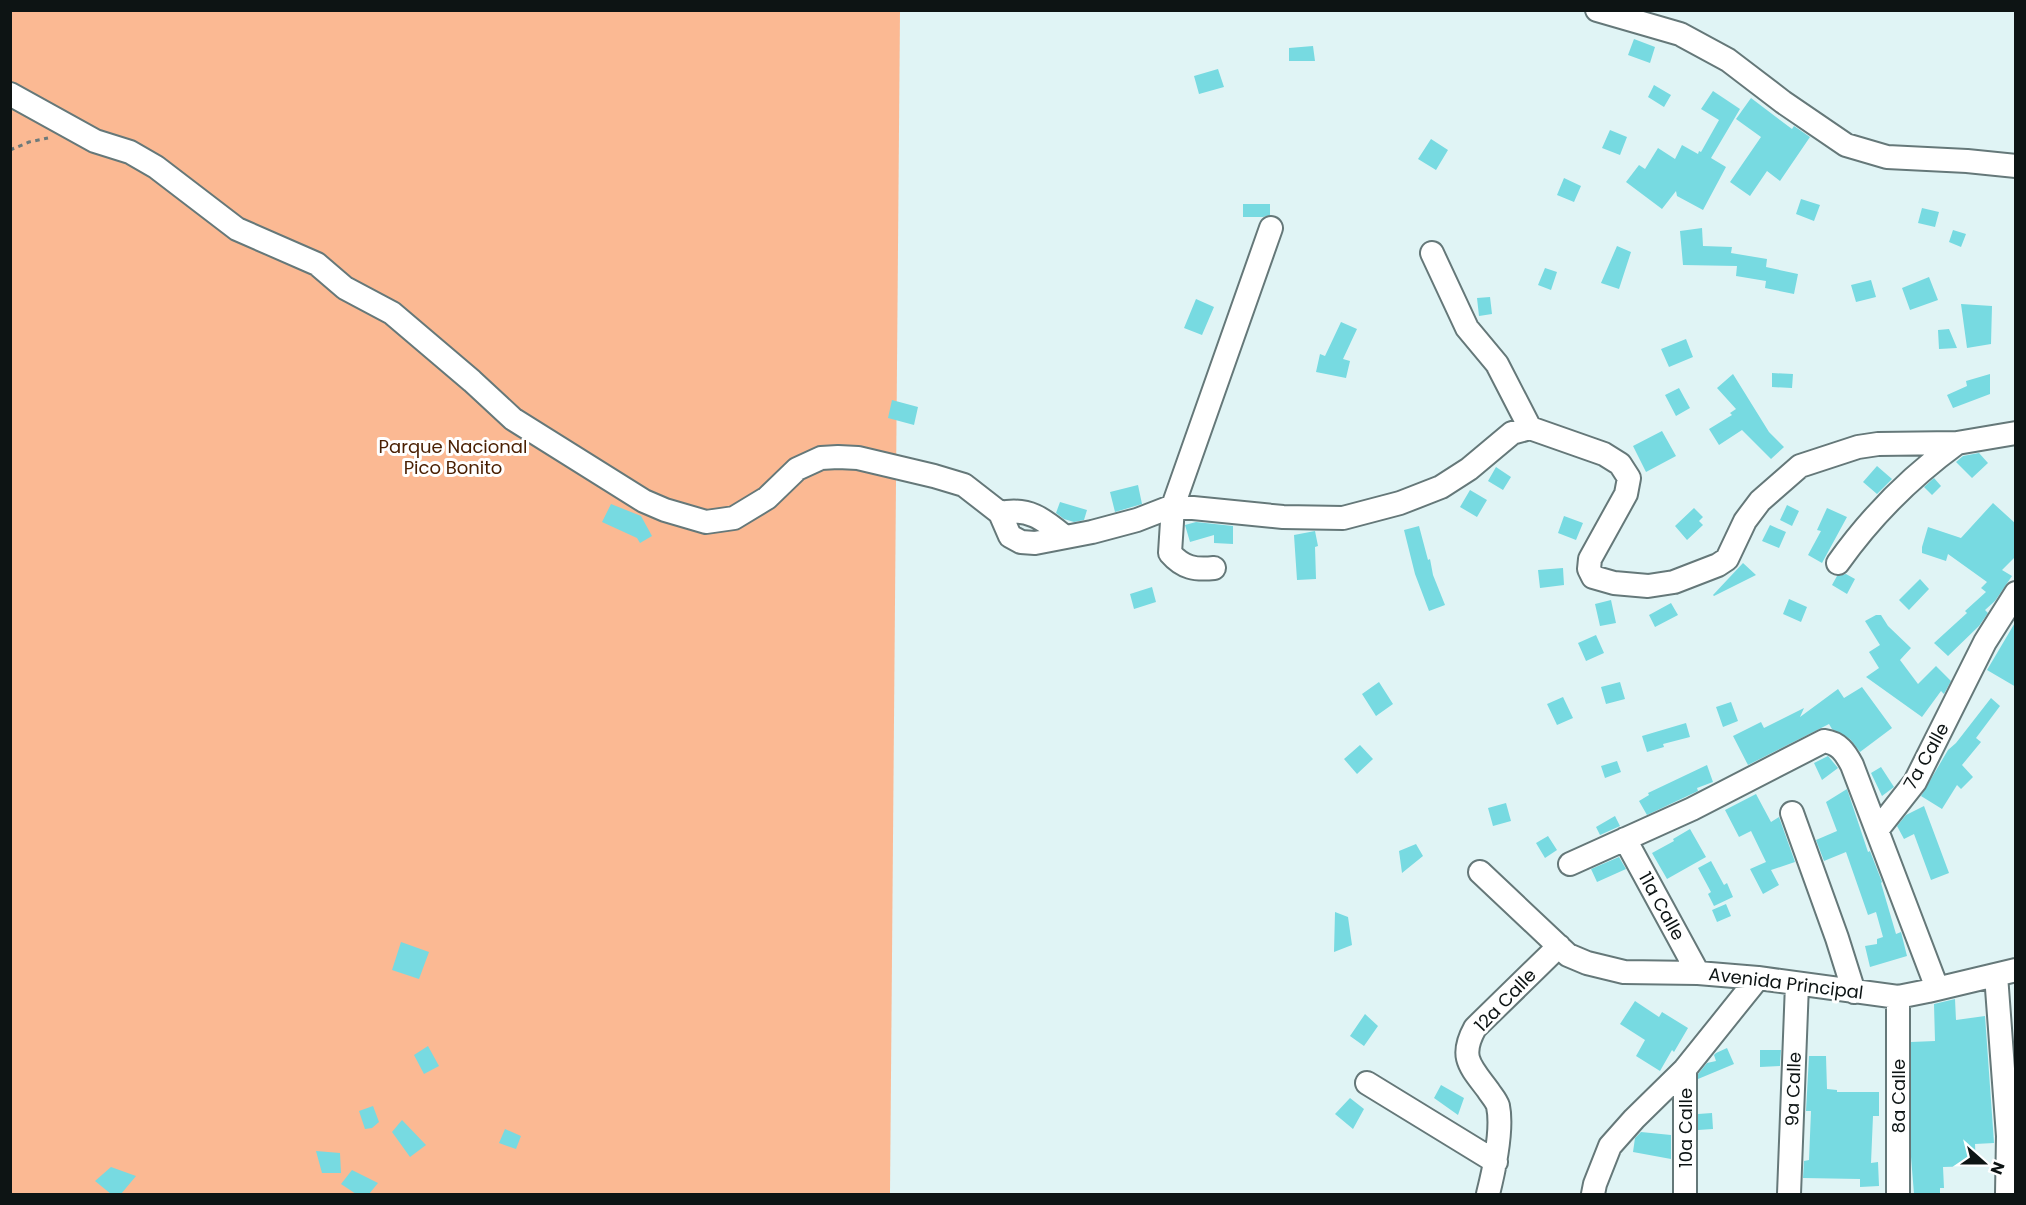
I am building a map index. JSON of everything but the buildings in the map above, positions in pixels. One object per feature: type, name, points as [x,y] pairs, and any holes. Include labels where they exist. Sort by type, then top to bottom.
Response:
[{"type":"street","points":[[1597,10],[1680,34],[1699,44],[1728,60],[1845,145],[1887,157],[2016,166]]},
{"type":"street","points":[[10,94],[95,141],[130,152],[156,167],[237,229],[317,264],[345,288],[392,313],[513,419],[644,501],[706,522],[734,518],[766,498],[797,469],[820,458],[838,456],[858,458],[964,485],[1000,513],[1010,536],[1021,542],[1035,543],[1092,532],[1137,520],[1173,506],[1283,517],[1343,518],[1400,503],[1442,487],[1469,470],[1512,433],[1530,428],[1604,454],[1620,464],[1629,478],[1626,494],[1590,559],[1589,568],[1593,577],[1614,583],[1648,586],[1674,582],[1718,565],[1727,559],[1744,521],[1760,501],[1800,466],[1858,447],[1878,444],[1957,443],[2016,433]]},
{"type":"street","points":[[1214,568],[1198,570],[1177,561],[1170,553],[1173,506],[1271,228]]},
{"type":"street","points":[[1432,253],[1467,328],[1497,364],[1530,428]]},
{"type":"street","points":[[1838,563],[1858,534],[1903,485],[1957,443]]},
{"type":"street","name":"7a Calle","points":[[1878,829],[1915,782],[1985,642],[2014,599]]},
{"type":"street","points":[[1570,864],[1692,809],[1824,741],[1833,742],[1845,752],[1878,829],[1937,988]]},
{"type":"street","points":[[1792,813],[1854,992]]},
{"type":"street","name":"11a Calle","points":[[1625,839],[1698,973]]},
{"type":"street","name":"Avenida Principal","points":[[1480,872],[1568,955],[1587,963],[1624,972],[1698,973],[1758,978],[1898,997],[2006,973]]},
{"type":"street","name":"12a Calle","points":[[1488,1194],[1496,1162],[1499,1117],[1497,1103],[1468,1063],[1466,1052],[1468,1040],[1475,1028],[1558,946]]},
{"type":"street","points":[[2006,973],[2007,1194]]},
{"type":"street","name":"10a Calle","points":[[1685,1194],[1685,1070],[1758,978]]},
{"type":"street","name":"9a Calle","points":[[1789,1194],[1797,984]]},
{"type":"street","name":"8a Calle","points":[[1898,997],[1898,1194]]},
{"type":"street","points":[[1593,1194],[1610,1146],[1634,1119],[1685,1070]]},
{"type":"street","points":[[1367,1083],[1496,1162]]},
{"type":"green space","name":"Parque Nacional Pico Bonito","points":[[10,11],[900,11],[890,1194],[11,1194]]}]
